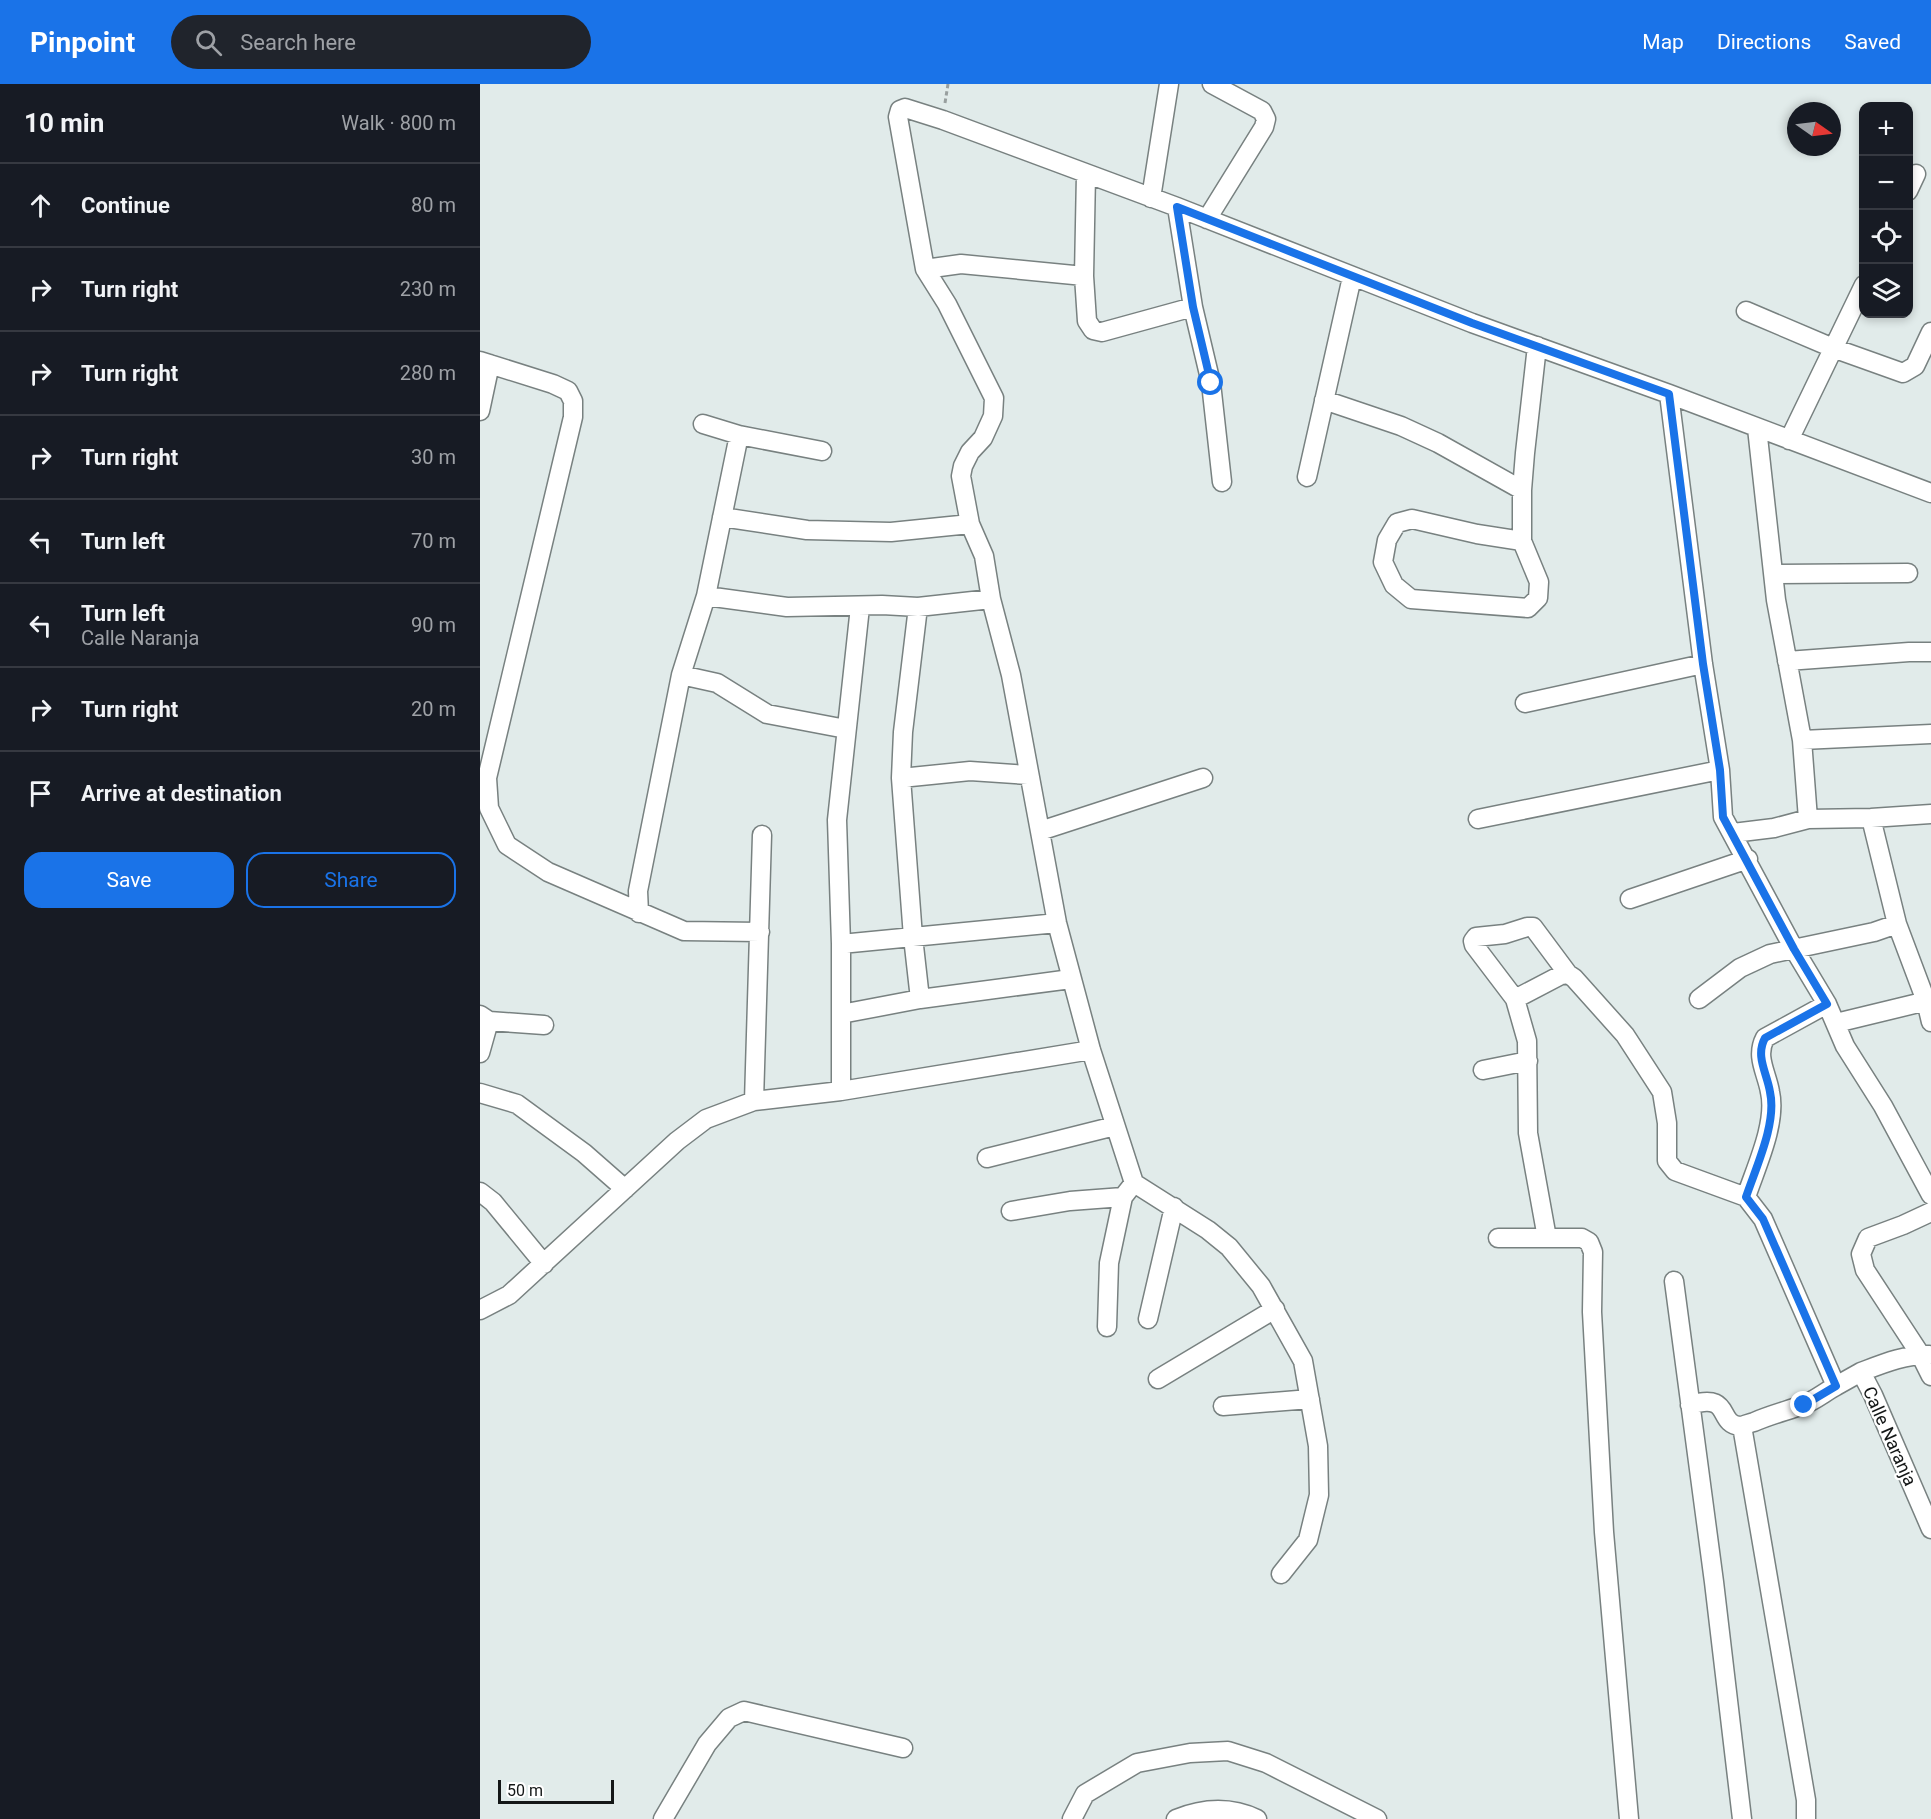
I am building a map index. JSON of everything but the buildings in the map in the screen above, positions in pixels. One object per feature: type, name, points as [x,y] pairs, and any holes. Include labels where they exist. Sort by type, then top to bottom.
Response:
[{"type":"street","points":[[1151,198],[1169,84]]},
{"type":"street","points":[[1207,219],[1264,127],[1266,119],[1262,111],[1212,84]]},
{"type":"street","points":[[1281,1574],[1308,1540],[1319,1495],[1318,1446],[1303,1361],[1261,1286],[1229,1247],[1174,1207],[1134,1183],[1115,1126],[1091,1050],[1057,923],[1011,675],[984,556],[970,524],[961,476],[970,452],[982,438],[993,416],[993,398],[947,304],[925,269],[898,117],[900,110],[905,108],[943,120],[1177,207],[1472,323],[1789,440],[1928,486]]},
{"type":"street","points":[[1086,174],[1084,276],[1087,321],[1093,330],[1102,332],[1193,307]]},
{"type":"street","points":[[1177,207],[1193,307],[1211,383],[1222,482]]},
{"type":"street","points":[[925,269],[961,264],[1084,276]]},
{"type":"street","points":[[1307,477],[1352,277]]},
{"type":"street","points":[[1789,440],[1859,293]]},
{"type":"street","points":[[1746,311],[1833,348],[1903,373],[1915,366],[1931,332]]},
{"type":"street","points":[[1521,542],[1412,519],[1397,523],[1388,540],[1383,562],[1394,585],[1411,599],[1528,608],[1538,598],[1539,582],[1521,542],[1522,490],[1537,346]]},
{"type":"street","points":[[480,411],[485,362],[553,384],[568,391],[573,400],[573,417],[487,778],[489,808],[507,845],[548,872],[684,931],[760,932]]},
{"type":"street","points":[[1669,394],[1703,664],[1720,770],[1723,817],[1748,859],[1794,949],[1827,1004],[1845,1046],[1883,1106],[1931,1196]]},
{"type":"street","points":[[1324,400],[1401,426],[1438,443],[1522,490]]},
{"type":"street","points":[[703,424],[740,435],[822,451]]},
{"type":"street","points":[[1757,428],[1776,600],[1802,740],[1808,819]]},
{"type":"street","points":[[639,913],[638,891],[681,675],[706,596],[740,435]]},
{"type":"street","points":[[722,517],[807,530],[891,532],[970,524]]},
{"type":"street","points":[[1774,574],[1908,573]]},
{"type":"street","points":[[706,596],[787,607],[882,605],[918,607],[992,599]]},
{"type":"street","points":[[841,1091],[841,944],[837,820],[860,607]]},
{"type":"street","points":[[918,607],[903,732],[901,778],[920,999]]},
{"type":"street","points":[[1787,661],[1931,652]]},
{"type":"street","points":[[1525,704],[1703,664]]},
{"type":"street","points":[[681,675],[717,683],[767,714],[846,729]]},
{"type":"street","points":[[1802,740],[1931,734]]},
{"type":"street","points":[[1478,819],[1720,770]]},
{"type":"street","points":[[901,778],[970,771],[1028,775]]},
{"type":"street","points":[[1040,831],[1203,778]]},
{"type":"street","points":[[1733,833],[1774,828],[1808,819],[1931,814]]},
{"type":"street","points":[[1871,818],[1897,924],[1928,1000],[1931,1022]]},
{"type":"street","points":[[753,1101],[762,836]]},
{"type":"street","points":[[1630,899],[1748,859]]},
{"type":"street","points":[[841,944],[1057,923]]},
{"type":"street","points":[[1699,999],[1740,968],[1770,954],[1874,932],[1897,924]]},
{"type":"street","points":[[1547,1238],[1528,1133],[1527,1041],[1515,999],[1474,945],[1473,941],[1476,937],[1505,934],[1533,927],[1568,974],[1625,1035],[1662,1092],[1667,1123],[1667,1161],[1675,1171],[1746,1197],[1770,1123],[1771,1094],[1760,1056],[1761,1046],[1765,1038],[1827,1004]]},
{"type":"street","points":[[1515,999],[1561,975],[1568,974]]},
{"type":"street","points":[[841,1014],[920,999],[1071,979]]},
{"type":"street","points":[[1836,1023],[1928,1000]]},
{"type":"street","points":[[480,1053],[484,1018],[544,1025]]},
{"type":"street","points":[[480,1310],[509,1295],[677,1141],[706,1119],[753,1101],[841,1091],[1091,1050]]},
{"type":"street","points":[[1483,1070],[1528,1061]]},
{"type":"street","points":[[480,1093],[517,1104],[584,1154],[625,1190]]},
{"type":"street","points":[[987,1158],[1115,1126]]},
{"type":"street","points":[[1107,1327],[1109,1263],[1123,1197],[1134,1183]]},
{"type":"street","points":[[480,1192],[493,1202],[544,1264]]},
{"type":"street","points":[[1011,1211],[1123,1197]]},
{"type":"street","name":"Calle Naranja","points":[[1746,1197],[1763,1219],[1836,1386],[1861,1372],[1931,1529]]},
{"type":"street","points":[[1148,1319],[1174,1207]]},
{"type":"street","points":[[1931,1212],[1868,1238],[1861,1254],[1864,1270],[1926,1354],[1931,1376]]},
{"type":"street","points":[[1498,1238],[1582,1238],[1589,1242],[1593,1252],[1592,1312],[1604,1532],[1629,1819]]},
{"type":"street","points":[[1674,1281],[1714,1582],[1742,1819]]},
{"type":"street","points":[[1158,1379],[1275,1309]]},
{"type":"street","points":[[1861,1372],[1895,1360],[1926,1354]]},
{"type":"street","points":[[1690,1405],[1705,1400],[1713,1401],[1722,1408],[1732,1424],[1742,1426],[1804,1405],[1836,1386]]},
{"type":"street","points":[[1223,1406],[1310,1399]]},
{"type":"street","points":[[1742,1426],[1806,1800],[1806,1819]]},
{"type":"street","points":[[663,1819],[707,1744],[729,1718],[744,1711],[903,1748]]},
{"type":"street","points":[[1072,1819],[1085,1794],[1137,1763],[1190,1752],[1228,1751],[1266,1763],[1377,1819]]},
{"type":"street","points":[[1176,1819],[1197,1810],[1241,1811],[1257,1819]]},
{"type":"route","points":[[1211,383],[1193,307],[1177,207],[1472,323],[1669,394],[1703,664],[1720,770],[1723,817],[1748,859],[1794,949],[1827,1004],[1765,1038],[1761,1046],[1760,1056],[1771,1094],[1770,1123],[1746,1197],[1763,1219],[1836,1386],[1804,1405]]}]
